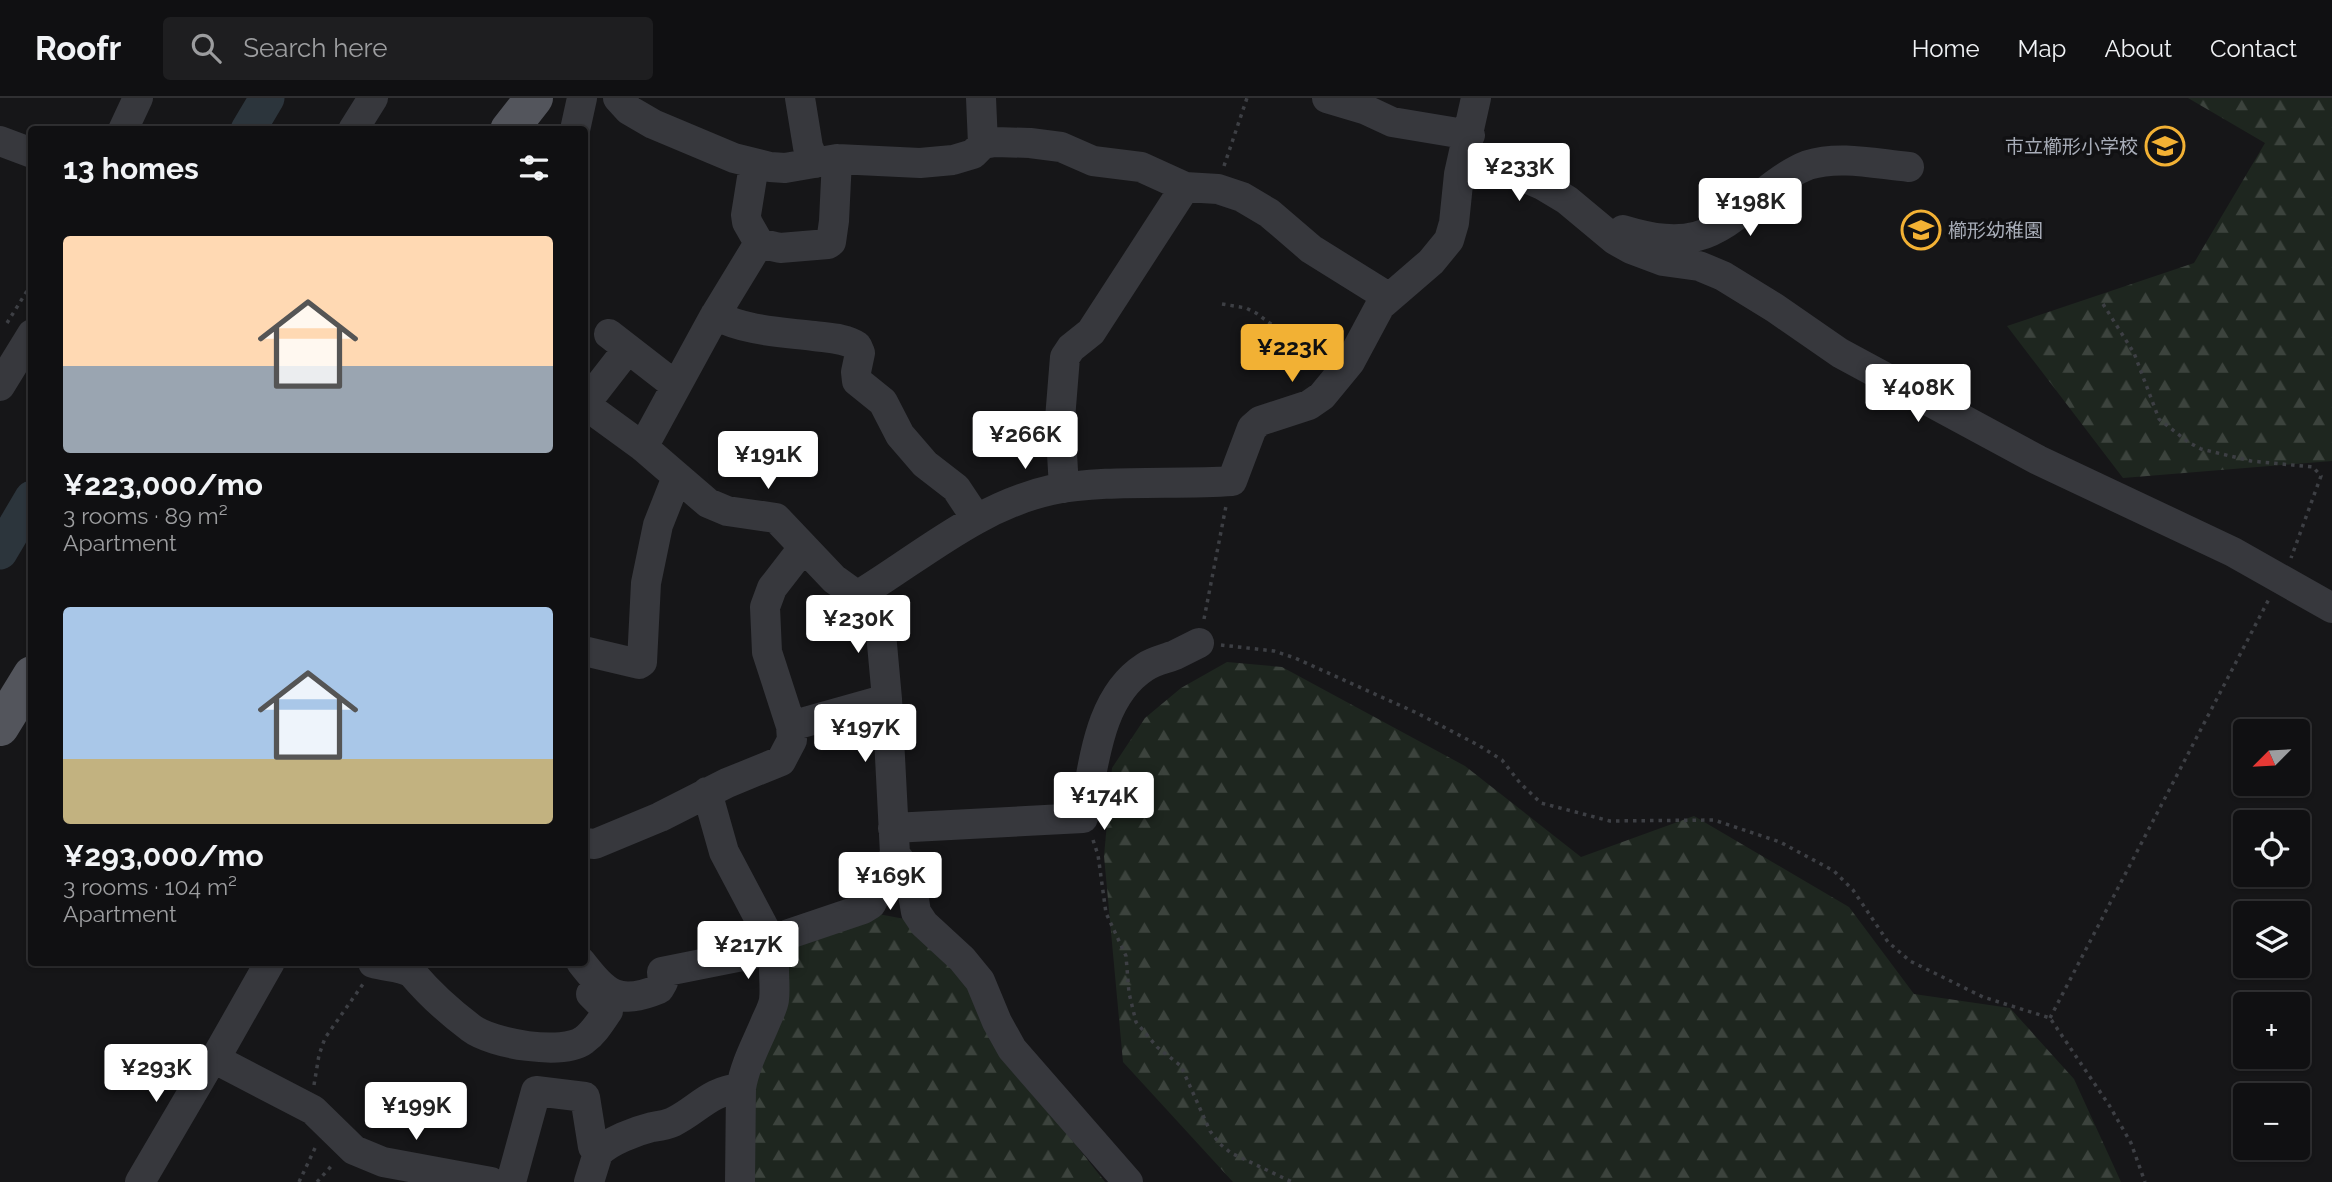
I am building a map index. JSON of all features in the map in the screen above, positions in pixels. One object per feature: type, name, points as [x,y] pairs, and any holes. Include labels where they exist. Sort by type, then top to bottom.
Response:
[{"type":"main road","points":[[512,126],[534,98]]},
{"type":"main road","points":[[0,727],[28,682]]},
{"type":"street","points":[[125,126],[138,98]]},
{"type":"street","points":[[356,126],[373,98]]},
{"type":"street","points":[[576,126],[582,98]]},
{"type":"street","points":[[618,98],[629,110],[653,124],[754,165],[785,168],[826,161],[920,163],[953,160],[973,154],[983,144],[1030,143],[1061,147],[1093,161],[1141,167],[1185,187],[1218,188],[1242,197],[1269,213],[1311,249],[1388,297]]},
{"type":"street","points":[[754,165],[746,215],[759,243],[780,248],[831,242],[834,221],[826,161],[808,148],[800,98]]},
{"type":"street","points":[[981,98],[983,144]]},
{"type":"street","points":[[1328,98],[1364,109],[1392,122],[1467,143],[1567,200],[1615,240],[1647,257],[1699,266],[1723,276],[1852,360],[2038,460],[2232,552],[2332,608]]},
{"type":"street","points":[[860,594],[976,518],[1020,500],[1064,488],[1232,481],[1252,428],[1260,421],[1309,405],[1322,397],[1341,376],[1380,306],[1431,262],[1449,240],[1454,223],[1459,174],[1476,98]]},
{"type":"street","points":[[0,141],[28,152]]},
{"type":"street","points":[[1593,220],[1665,240],[1690,238],[1722,227],[1774,184],[1805,167],[1830,160],[1909,167]]},
{"type":"street","points":[[1064,488],[1060,419],[1065,357],[1071,348],[1091,332],[1185,187]]},
{"type":"street","points":[[643,447],[715,315],[759,243]]},
{"type":"street","points":[[715,315],[726,321],[759,329],[841,340],[857,346],[860,354],[857,381],[883,402],[900,435],[925,464],[956,488],[976,518]]},
{"type":"street","points":[[0,386],[19,329]]},
{"type":"street","points":[[588,407],[618,342],[676,386]]},
{"type":"street","points":[[588,410],[643,447],[708,503],[742,514],[776,518],[834,579],[852,592],[860,594],[876,610],[881,632],[887,699],[894,841],[912,888],[916,912],[924,924],[980,981],[1012,1049],[1128,1182]]},
{"type":"street","points":[[588,652],[639,664],[642,662],[646,583],[658,526],[677,477]]},
{"type":"street","points":[[588,843],[596,844],[660,817],[707,792],[781,761],[792,740],[791,726],[767,652],[765,607],[772,588],[803,548]]},
{"type":"street","points":[[894,841],[1083,818],[1103,727],[1115,699],[1126,684],[1148,664],[1199,643]]},
{"type":"street","points":[[791,726],[887,699]]},
{"type":"street","points":[[707,792],[724,852],[776,949]]},
{"type":"street","points":[[740,1182],[741,1088],[744,1073],[774,1002],[776,949],[780,940],[789,934],[871,904],[894,841]]},
{"type":"street","points":[[584,966],[600,986],[627,998],[659,989],[663,982],[662,972],[776,949]]},
{"type":"street","points":[[140,1182],[268,966]]},
{"type":"street","points":[[380,966],[399,966]]},
{"type":"street","points":[[406,966],[472,1029],[501,1041],[553,1048],[569,1047],[584,1040],[608,1011],[591,994]]},
{"type":"street","points":[[553,1048],[563,1093]]},
{"type":"street","points":[[215,1059],[320,1118],[354,1150],[366,1156],[383,1162],[491,1182]]},
{"type":"street","points":[[589,1182],[598,1153],[604,1147],[644,1130],[673,1122],[709,1097],[728,1089],[741,1088]]},
{"type":"street","points":[[511,1182],[536,1091],[586,1097],[593,1147],[598,1153]]},
{"type":"path","points":[[1218,188],[1247,98]]},
{"type":"path","points":[[19,329],[28,297]]},
{"type":"path","points":[[1222,304],[1246,308],[1256,313],[1341,376]]},
{"type":"path","points":[[2050,1018],[2295,551],[2321,476],[2314,467],[2251,461],[2201,449],[2188,442],[2159,419],[2134,353],[2103,304]]},
{"type":"path","points":[[1232,481],[1199,643],[1295,657],[1417,713],[1502,760],[1520,783],[1541,803],[1610,821],[1714,820],[1780,842],[1834,871],[1853,890],[1888,942],[1910,961],[1983,997],[2050,1018],[2109,1105],[2130,1143],[2145,1182]]},
{"type":"path","points":[[1083,818],[1098,855],[1106,914],[1126,956],[1129,993],[1136,1022],[1157,1047],[1181,1066],[1210,1131],[1220,1144],[1231,1153],[1292,1182]]},
{"type":"path","points":[[299,1182],[320,1118],[315,1073],[325,1038],[360,989],[372,966]]},
{"type":"green space","points":[[2188,98],[2332,98],[2332,461],[2123,478],[2007,326],[2194,263],[2265,143]]},
{"type":"green space","points":[[1227,662],[1282,667],[1465,766],[1581,857],[1694,816],[1849,907],[1914,994],[2010,1008],[2074,1079],[2121,1182],[1233,1182],[1123,1062],[1104,856],[1112,768],[1145,718],[1181,688]]},
{"type":"green space","points":[[873,913],[905,919],[966,981],[1007,1057],[1105,1182],[750,1182],[748,1088],[785,953],[794,944]]},
{"type":"waterway","points":[[250,126],[267,98]]},
{"type":"waterway","points":[[0,552],[28,505]]},
{"type":"place","name":"市立櫛形小学校","points":[[2165,146]]},
{"type":"place","name":"櫛形幼稚園","points":[[1921,230]]}]
